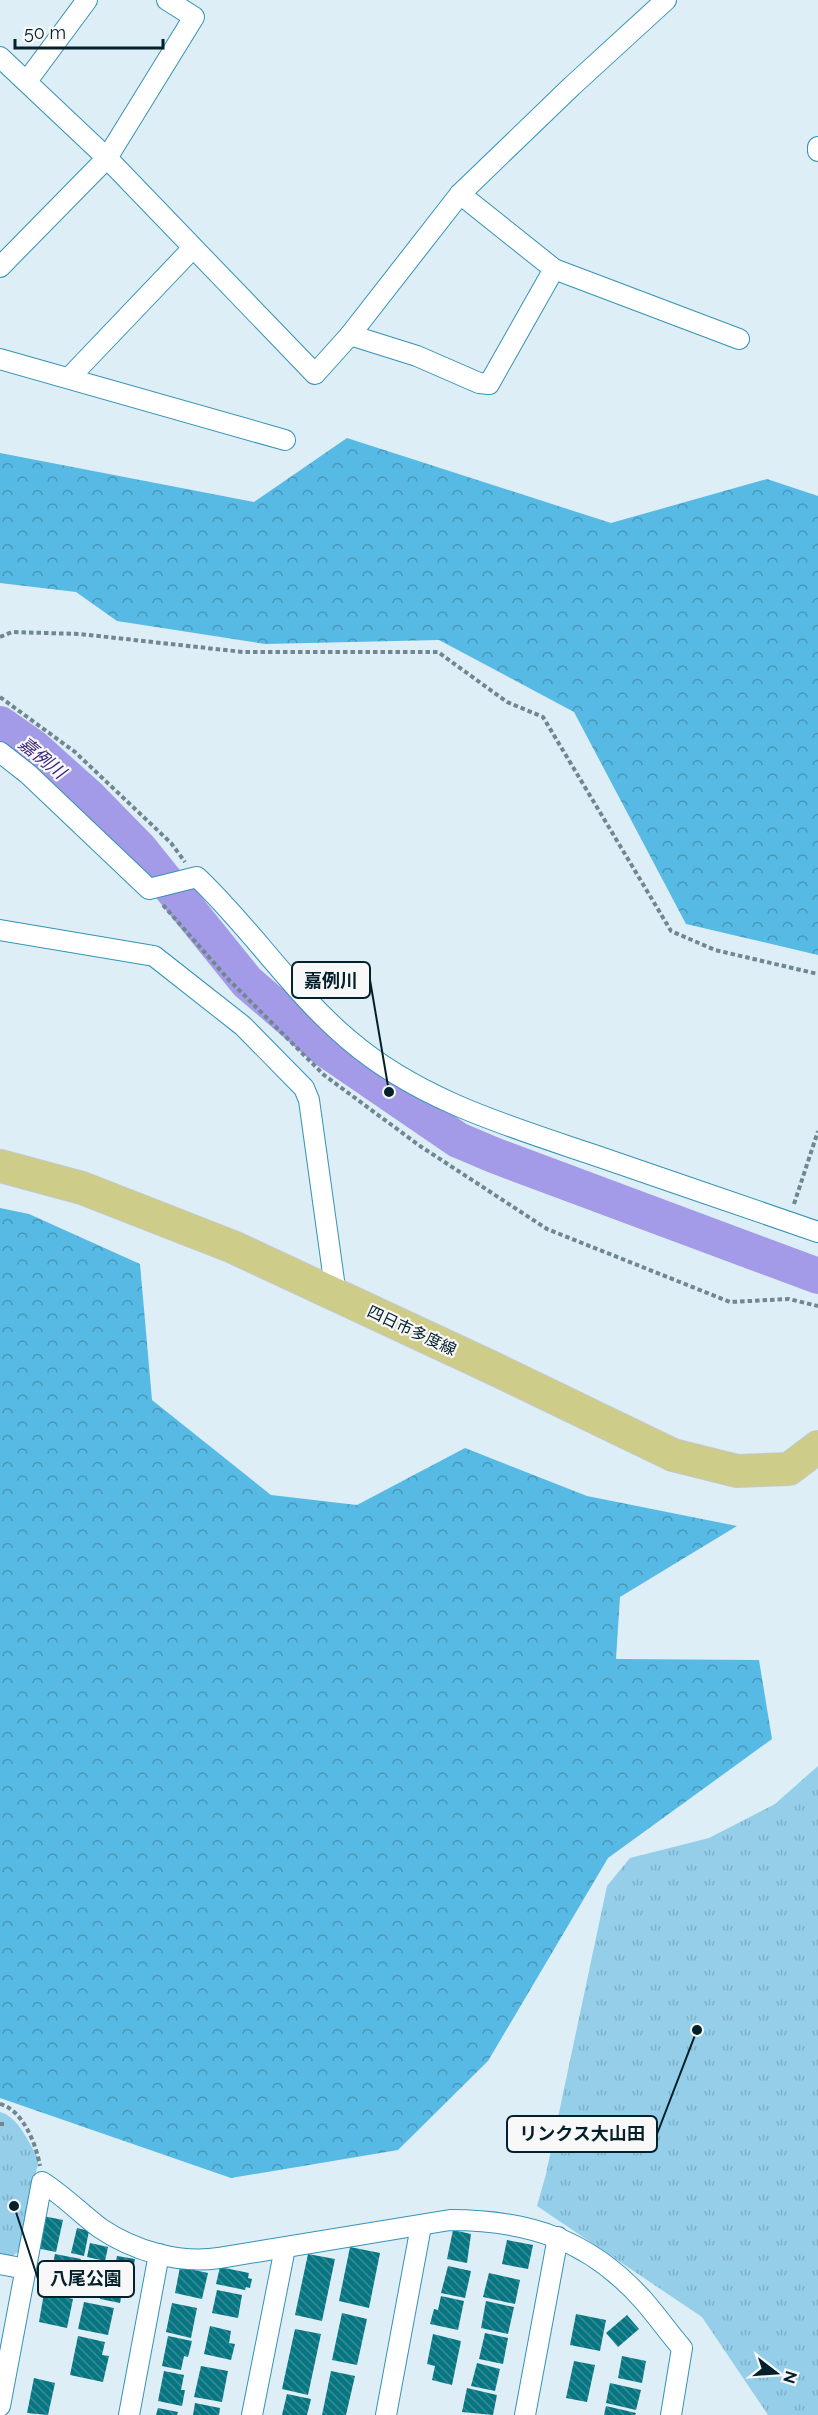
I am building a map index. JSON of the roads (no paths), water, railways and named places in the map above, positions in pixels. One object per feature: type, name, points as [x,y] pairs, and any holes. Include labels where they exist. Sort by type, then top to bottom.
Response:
[{"type":"main road","name":"四日市多度線","points":[[0,1166],[82,1188],[233,1247],[673,1455],[737,1471],[789,1469],[818,1447]]},
{"type":"street","points":[[27,81],[87,0]]},
{"type":"street","points":[[0,267],[106,158],[194,17],[167,0]]},
{"type":"street","points":[[1,61],[27,81],[106,158],[315,374],[350,335],[460,194],[572,86],[666,0]]},
{"type":"street","points":[[818,147],[818,152]]},
{"type":"street","points":[[460,194],[554,269],[739,339]]},
{"type":"street","points":[[69,378],[192,249]]},
{"type":"street","points":[[350,335],[417,356],[479,383],[489,384],[554,269]]},
{"type":"street","points":[[0,359],[285,440]]},
{"type":"street","points":[[0,752],[28,774],[148,889],[197,877],[218,897],[314,1008],[349,1040],[407,1082],[459,1107],[532,1135],[818,1232]]},
{"type":"street","points":[[0,930],[154,956],[243,1026],[304,1088],[309,1100],[336,1295]]},
{"type":"street","points":[[0,2406],[42,2182],[62,2194],[100,2228],[125,2243],[188,2260],[205,2260],[285,2248],[450,2220],[522,2225],[558,2237],[584,2250],[626,2283],[644,2301],[682,2348],[671,2415]]},
{"type":"street","points":[[386,2415],[421,2226]]},
{"type":"street","points":[[525,2415],[558,2237]]},
{"type":"street","points":[[252,2415],[285,2248]]},
{"type":"street","points":[[129,2415],[159,2254]]},
{"type":"street","points":[[0,2264],[26,2269]]},
{"type":"waterway","name":"嘉例川","points":[[0,724],[33,747],[90,798],[139,848],[247,982],[325,1049],[458,1140],[818,1276]]},
{"type":"place","name":"嘉例川","points":[[389,1092]]},
{"type":"place","name":"リンクス大山田","points":[[697,2030]]},
{"type":"place","name":"八尾公園","points":[[14,2206]]}]
